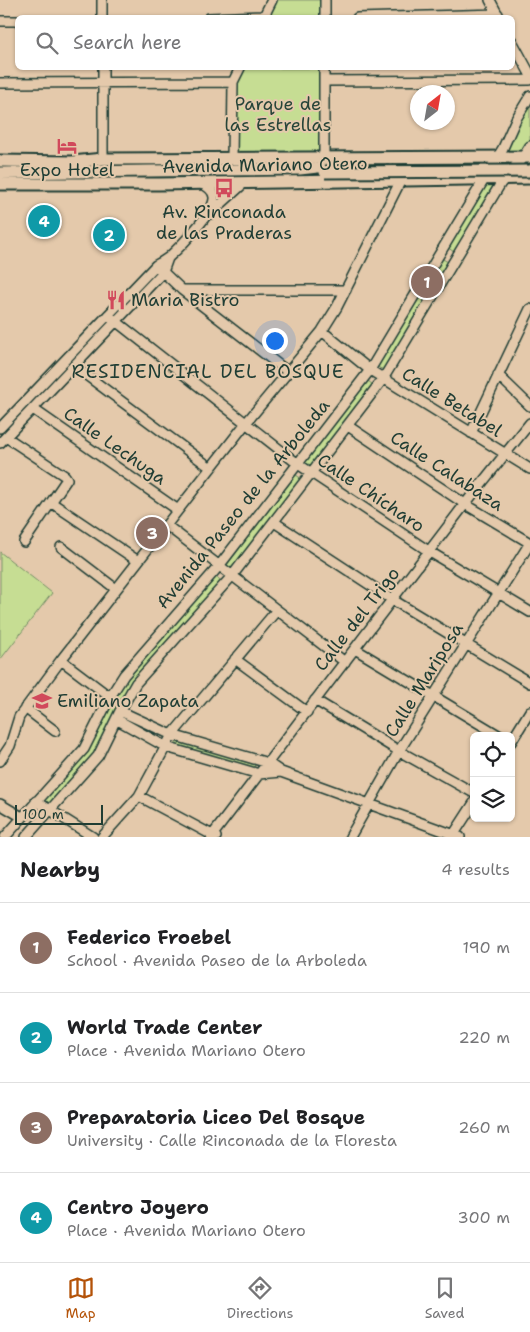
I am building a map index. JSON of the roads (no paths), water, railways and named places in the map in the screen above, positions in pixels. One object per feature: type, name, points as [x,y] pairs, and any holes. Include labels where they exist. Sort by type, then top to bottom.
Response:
[{"type":"main road","name":"Avenida Mariano Otero","points":[[0,161],[72,162],[104,159],[232,159],[325,166],[530,171]]},
{"type":"main road","name":"Avenida Mariano Otero","points":[[325,166],[528,161]]},
{"type":"main road","name":"Avenida Mariano Otero","points":[[0,173],[300,169],[325,166],[528,161]]},
{"type":"main road","points":[[494,162],[515,166],[528,161]]},
{"type":"main road","points":[[72,162],[143,172]]},
{"type":"main road","points":[[52,172],[160,184]]},
{"type":"main road","name":"Avenida Mariano Otero","points":[[0,184],[160,184],[530,178]]},
{"type":"street","points":[[102,0],[102,15]]},
{"type":"street","points":[[264,15],[272,0]]},
{"type":"street","points":[[325,0],[325,15]]},
{"type":"street","points":[[490,0],[498,15]]},
{"type":"street","points":[[0,21],[15,21]]},
{"type":"street","points":[[515,46],[530,74]]},
{"type":"street","points":[[103,70],[104,159]]},
{"type":"street","points":[[232,159],[233,82],[239,70]]},
{"type":"street","points":[[324,70],[325,166]]},
{"type":"street","points":[[324,81],[530,80]]},
{"type":"street","points":[[0,83],[233,82]]},
{"type":"street","name":"Avenida Paseo de la Arboleda","points":[[5,837],[84,749],[110,697],[124,675],[219,566],[370,370],[494,162],[530,96]]},
{"type":"street","points":[[528,161],[530,146]]},
{"type":"street","name":"Avenida Paseo de la Arboleda","points":[[26,837],[98,756],[136,683],[232,576],[384,379],[504,178],[515,166]]},
{"type":"street","points":[[0,761],[10,746],[17,722],[24,708],[246,423],[322,331],[346,290],[401,180]]},
{"type":"street","points":[[197,183],[210,189],[214,196],[213,205],[204,219]]},
{"type":"street","points":[[0,428],[156,265],[168,258],[204,219],[244,183]]},
{"type":"street","points":[[440,251],[454,260]]},
{"type":"street","points":[[24,542],[68,479],[66,476],[3,440],[163,272],[168,258]]},
{"type":"street","points":[[156,265],[182,290],[288,372]]},
{"type":"street","points":[[182,290],[346,290]]},
{"type":"street","points":[[471,433],[498,375],[527,325],[530,309]]},
{"type":"street","name":"Calle Chícharo","points":[[108,315],[298,464],[430,552],[530,612]]},
{"type":"street","name":"Calle Betabel","points":[[322,331],[370,370],[530,469]]},
{"type":"street","points":[[74,366],[211,468]]},
{"type":"street","points":[[498,375],[530,406]]},
{"type":"street","name":"Calle Lechuga","points":[[33,410],[178,510]]},
{"type":"street","name":"Calle del Trigo","points":[[213,836],[465,504],[530,423]]},
{"type":"street","name":"Calle Calabaza","points":[[348,426],[465,504],[530,543]]},
{"type":"street","points":[[52,503],[138,561]]},
{"type":"street","points":[[274,522],[393,600],[530,683]]},
{"type":"street","points":[[166,525],[345,662]]},
{"type":"street","name":"Calle Mariposa","points":[[350,837],[399,751],[530,543]]},
{"type":"street","points":[[62,547],[116,589]]},
{"type":"street","points":[[102,837],[139,796],[172,735],[277,610]]},
{"type":"street","points":[[355,649],[493,732]]},
{"type":"street","points":[[235,659],[307,712]]},
{"type":"street","points":[[61,660],[110,697]]},
{"type":"street","points":[[315,700],[399,751],[470,791]]},
{"type":"street","points":[[24,708],[56,731]]},
{"type":"street","points":[[515,735],[530,711]]},
{"type":"street","points":[[118,715],[172,735],[268,763],[281,772],[455,836],[470,810]]},
{"type":"street","points":[[118,715],[166,747],[259,774],[281,772]]},
{"type":"street","points":[[139,796],[213,836]]},
{"type":"street","points":[[36,802],[93,837]]},
{"type":"street","points":[[0,804],[22,817]]},
{"type":"place","name":"Expo Hotel","points":[[67,146]]},
{"type":"place","name":"Av. Rinconada de las Praderas","points":[[224,188]]},
{"type":"place","name":"Centro Joyero","points":[[44,221]]},
{"type":"place","name":"World Trade Center","points":[[109,235]]},
{"type":"place","name":"Federico Froebel","points":[[427,282]]},
{"type":"place","name":"Maria Bistro","points":[[116,300]]},
{"type":"place","name":"Preparatoria Liceo Del Bosque","points":[[152,533]]},
{"type":"place","name":"Emiliano Zapata","points":[[42,701]]},
{"type":"district","name":"RESIDENCIAL DEL BOSQUE","points":[[208,371]]},
{"type":"park label","name":"Parque de las Estrellas","points":[[278,114]]}]
